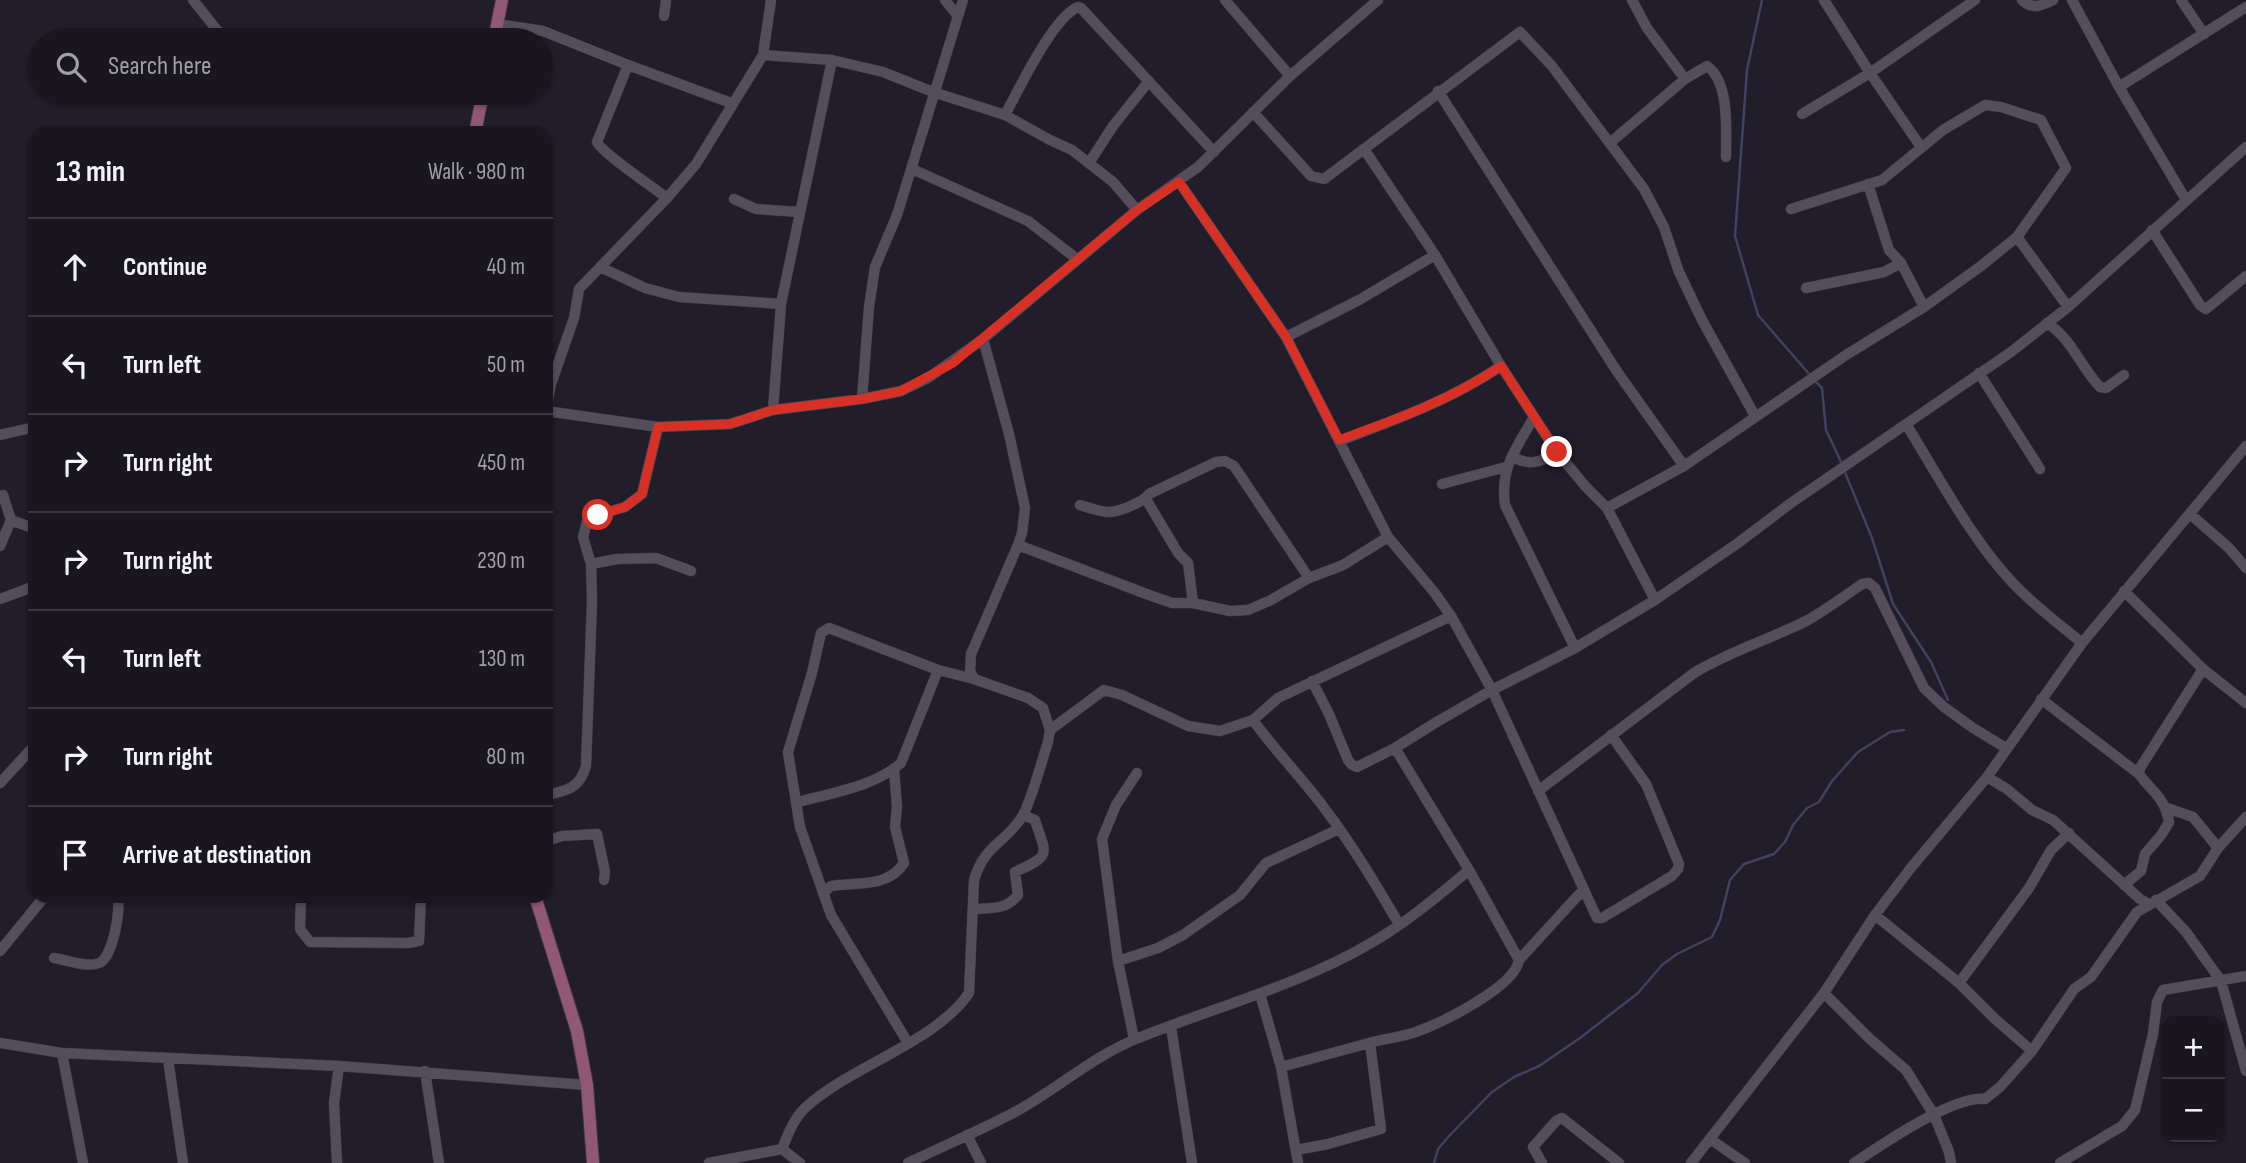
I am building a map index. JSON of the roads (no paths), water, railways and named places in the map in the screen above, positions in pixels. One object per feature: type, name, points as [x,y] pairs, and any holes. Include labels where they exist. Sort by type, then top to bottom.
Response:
[{"type":"main road","points":[[496,28],[502,0]]},
{"type":"main road","points":[[476,126],[481,105]]},
{"type":"main road","points":[[537,903],[578,1031],[587,1085],[593,1163]]},
{"type":"street","points":[[193,0],[215,28]]},
{"type":"street","points":[[664,16],[666,0]]},
{"type":"street","points":[[553,378],[574,318],[579,289],[696,164],[762,55],[771,0]]},
{"type":"street","points":[[945,0],[957,15]]},
{"type":"street","points":[[862,399],[875,267],[897,215],[963,0]]},
{"type":"street","points":[[1226,0],[1290,76]]},
{"type":"street","points":[[553,412],[658,427],[730,424],[773,410],[862,399],[901,391],[928,378],[983,340],[1137,210],[1179,182],[1214,152],[1290,76],[1378,0]]},
{"type":"street","points":[[1632,0],[1647,28],[1685,79]]},
{"type":"street","points":[[1824,0],[1870,73],[1922,147]]},
{"type":"street","points":[[1802,114],[1870,73],[1975,0]]},
{"type":"street","points":[[2022,0],[2034,7],[2053,0]]},
{"type":"street","points":[[2072,0],[2119,87],[2186,200]]},
{"type":"street","points":[[2181,0],[2204,34]]},
{"type":"street","points":[[1005,115],[1041,50],[1069,13],[1078,7],[1214,152]]},
{"type":"street","points":[[2119,87],[2246,7]]},
{"type":"street","points":[[497,24],[523,28]]},
{"type":"street","points":[[1253,112],[1311,176],[1324,179],[1520,32],[1552,66],[1644,189],[1664,227],[1679,272],[1702,320],[1755,416]]},
{"type":"street","points":[[553,35],[731,103]]},
{"type":"street","points":[[762,55],[832,60],[883,72],[933,92],[1005,115],[1072,149],[1113,183],[1137,210]]},
{"type":"street","points":[[773,410],[781,304],[832,60]]},
{"type":"street","points":[[628,65],[597,142],[600,149],[667,198]]},
{"type":"street","points":[[1611,142],[1685,79],[1707,66],[1719,77],[1726,116],[1726,157]]},
{"type":"street","points":[[1089,163],[1149,81]]},
{"type":"street","points":[[1438,91],[1616,370],[1684,466]]},
{"type":"street","points":[[1607,508],[1684,466],[1806,381],[1924,307],[2017,237],[2066,168],[2040,120],[2001,107],[1984,105],[1943,130],[1882,180],[1791,209]]},
{"type":"street","points":[[1311,681],[1352,765],[1357,767],[1395,748],[1492,690],[1575,648],[1655,600],[2047,323],[2246,147]]},
{"type":"street","points":[[1364,149],[1436,256],[1501,366],[1557,452],[1607,508],[1655,600]]},
{"type":"street","points":[[912,169],[1028,221],[1077,259]]},
{"type":"street","points":[[1179,182],[1286,337],[1388,537],[1451,616],[1492,690],[1597,918],[1602,918],[1672,876],[1679,864],[1646,784],[1611,735]]},
{"type":"street","points":[[1868,184],[1889,250],[1901,263],[1924,307]]},
{"type":"street","points":[[734,199],[757,209],[800,212]]},
{"type":"street","points":[[2152,230],[2200,305],[2206,309],[2213,306],[2246,276]]},
{"type":"street","points":[[2017,237],[2068,307]]},
{"type":"street","points":[[1286,337],[1359,300],[1436,256]]},
{"type":"street","points":[[1806,288],[1884,272],[1901,263]]},
{"type":"street","points":[[600,267],[645,288],[679,297],[781,304]]},
{"type":"street","points":[[2047,323],[2058,330],[2076,351],[2099,387],[2106,388],[2124,375]]},
{"type":"street","points":[[974,679],[970,671],[971,654],[1018,545],[1025,508],[1012,444],[983,340]]},
{"type":"street","points":[[1339,440],[1443,401],[1474,385],[1501,366]]},
{"type":"street","points":[[1979,373],[2040,469]]},
{"type":"street","points":[[1534,417],[1506,467],[1503,489],[1505,505],[1575,648]]},
{"type":"street","points":[[1906,424],[1961,511],[2010,580],[2029,600],[2082,643]]},
{"type":"street","points":[[553,793],[578,784],[583,779],[586,766],[592,601],[591,564],[583,537],[587,522],[598,515],[625,507],[642,494],[658,427]]},
{"type":"street","points":[[0,435],[28,429]]},
{"type":"street","points":[[1691,1163],[1824,993],[1875,915],[1987,777],[2082,643],[2246,446]]},
{"type":"street","points":[[1512,456],[1532,464],[1557,452]]},
{"type":"street","points":[[1080,505],[1108,514],[1117,513],[1146,499],[1149,494],[1216,462],[1225,461],[1234,466],[1309,578]]},
{"type":"street","points":[[1442,484],[1506,467]]},
{"type":"street","points":[[0,546],[11,520],[3,495]]},
{"type":"street","points":[[1146,499],[1178,553],[1188,564],[1193,603]]},
{"type":"street","points":[[2190,513],[2229,548],[2246,568]]},
{"type":"street","points":[[11,520],[28,526]]},
{"type":"street","points":[[1018,545],[1172,603],[1193,603],[1230,611],[1248,610],[1309,578],[1343,565],[1388,537]]},
{"type":"street","points":[[591,564],[617,559],[656,558],[691,572]]},
{"type":"street","points":[[1538,791],[1714,661],[1809,619],[1863,584],[1869,583],[1875,588],[1924,688],[1963,721],[2006,748]]},
{"type":"street","points":[[1,596],[28,588]]},
{"type":"street","points":[[2124,591],[2203,668],[2246,703]]},
{"type":"street","points":[[1050,730],[1104,690],[1122,695],[1188,726],[1220,731],[1253,720],[1278,698],[1451,616]]},
{"type":"street","points":[[782,1149],[790,1128],[804,1108],[845,1078],[908,1043],[948,1016],[969,993],[974,880],[979,864],[988,851],[1023,815],[1050,730],[1043,708],[1028,698],[974,679],[938,670],[829,628],[821,633],[813,673],[788,752],[800,827],[831,915],[908,1043]]},
{"type":"street","points":[[2139,774],[2140,768],[2203,668]]},
{"type":"street","points":[[798,802],[867,783],[901,763],[938,670]]},
{"type":"street","points":[[2041,699],[2139,774],[2157,792],[2167,808],[2167,828],[2145,854],[2141,870],[2124,885]]},
{"type":"street","points":[[1253,720],[1339,828],[1399,925]]},
{"type":"street","points":[[1281,1068],[1416,1032],[1458,1012],[1492,990],[1518,967],[1518,960],[1469,870],[1395,748]]},
{"type":"street","points":[[0,783],[28,753]]},
{"type":"street","points":[[823,893],[831,886],[883,880],[897,874],[904,863],[895,827],[897,807],[894,769]]},
{"type":"street","points":[[1134,1040],[1118,961],[1102,839],[1116,805],[1138,774]]},
{"type":"street","points":[[1987,777],[2007,789],[2032,810],[2053,820],[2124,885],[2186,932],[2221,981],[2246,1071]]},
{"type":"street","points":[[2167,808],[2193,817],[2218,848]]},
{"type":"street","points":[[973,909],[1001,907],[1011,903],[1018,895],[1015,872],[1042,858],[1044,843],[1035,820],[1023,815]]},
{"type":"street","points":[[1854,1163],[1934,1115],[1971,1098],[1985,1099],[2000,1087],[2032,1051],[2074,989],[2091,977],[2137,912],[2148,901],[2200,876],[2218,848],[2246,817]]},
{"type":"street","points":[[1118,961],[1158,948],[1182,935],[1240,895],[1266,863],[1339,828]]},
{"type":"street","points":[[553,839],[597,834],[605,872],[604,880]]},
{"type":"street","points":[[1959,983],[2029,888],[2051,850],[2069,834]]},
{"type":"street","points":[[908,1163],[1015,1112],[1095,1060],[1134,1040],[1260,994],[1372,943],[1469,870]]},
{"type":"street","points":[[1518,960],[1583,890]]},
{"type":"street","points":[[0,951],[39,903]]},
{"type":"street","points":[[54,958],[92,964],[101,963],[107,958],[119,914],[118,903]]},
{"type":"street","points":[[301,903],[300,929],[310,942],[408,943],[419,941],[421,903]]},
{"type":"street","points":[[1875,915],[1959,983],[2032,1051]]},
{"type":"street","points":[[2060,1163],[2130,1119],[2135,1110],[2147,1059],[2157,1002],[2163,990],[2246,976]]},
{"type":"street","points":[[1824,993],[1906,1070],[1934,1115],[1951,1163]]},
{"type":"street","points":[[1260,994],[1281,1068],[1298,1163]]},
{"type":"street","points":[[1171,1027],[1192,1163]]},
{"type":"street","points":[[0,1043],[62,1053],[425,1071],[587,1085]]},
{"type":"street","points":[[1296,1150],[1381,1129],[1370,1043]]},
{"type":"street","points":[[62,1053],[83,1163]]},
{"type":"street","points":[[168,1059],[183,1163]]},
{"type":"street","points":[[337,1163],[334,1103],[339,1066]]},
{"type":"street","points":[[425,1071],[439,1163]]},
{"type":"street","points":[[1542,1163],[1534,1151],[1535,1144],[1562,1118],[1619,1163]]},
{"type":"street","points":[[967,1135],[981,1163]]},
{"type":"street","points":[[1710,1139],[1745,1163]]},
{"type":"street","points":[[709,1163],[782,1149],[800,1163]]},
{"type":"waterway","points":[[1762,0],[1747,70],[1735,236],[1758,315],[1810,375]]},
{"type":"waterway","points":[[1814,380],[1822,388],[1826,430],[1842,464]]},
{"type":"waterway","points":[[1844,470],[1872,538],[1893,604],[1931,662],[1948,700]]},
{"type":"waterway","points":[[1434,1163],[1438,1149],[1492,1092],[1514,1077],[1539,1066],[1580,1038],[1638,993],[1662,965],[1677,954],[1712,937],[1720,920],[1730,880],[1744,864],[1774,854],[1785,842],[1793,825],[1807,808],[1819,802],[1832,781],[1858,752],[1890,732],[1904,730]]}]
